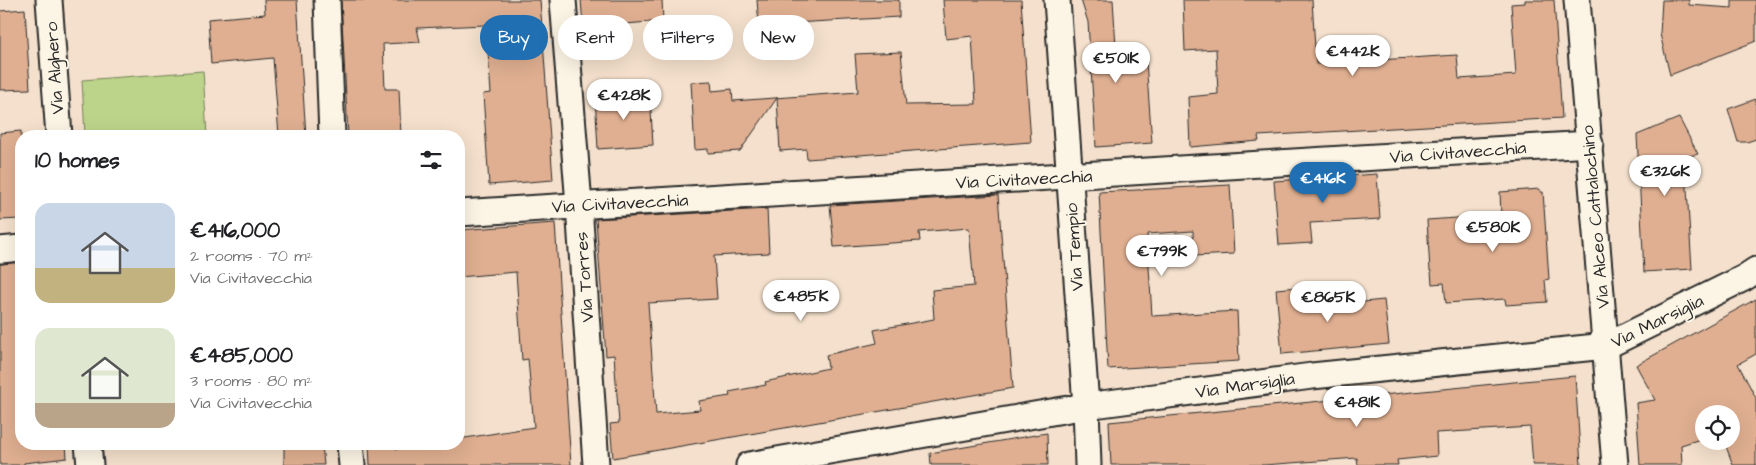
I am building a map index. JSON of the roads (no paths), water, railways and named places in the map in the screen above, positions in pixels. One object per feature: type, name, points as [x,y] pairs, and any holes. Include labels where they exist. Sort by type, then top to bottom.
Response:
[{"type":"street","name":"Via Alghero","points":[[49,0],[59,130]]},
{"type":"street","points":[[327,0],[332,130]]},
{"type":"street","name":"Via Torres","points":[[563,0],[580,205],[596,465]]},
{"type":"street","name":"Via Tempio","points":[[1057,0],[1068,177],[1086,406],[1088,465]]},
{"type":"street","name":"Via Alceo Cattalochino","points":[[1577,0],[1615,465]]},
{"type":"street","name":"Via Civitavecchia","points":[[465,213],[1590,144]]},
{"type":"street","points":[[0,250],[15,249]]},
{"type":"street","name":"Via Marsiglia","points":[[749,465],[1086,406],[1312,376],[1606,346],[1744,278],[1756,270]]},
{"type":"street","points":[[89,450],[90,465]]},
{"type":"street","points":[[351,450],[352,465]]}]
